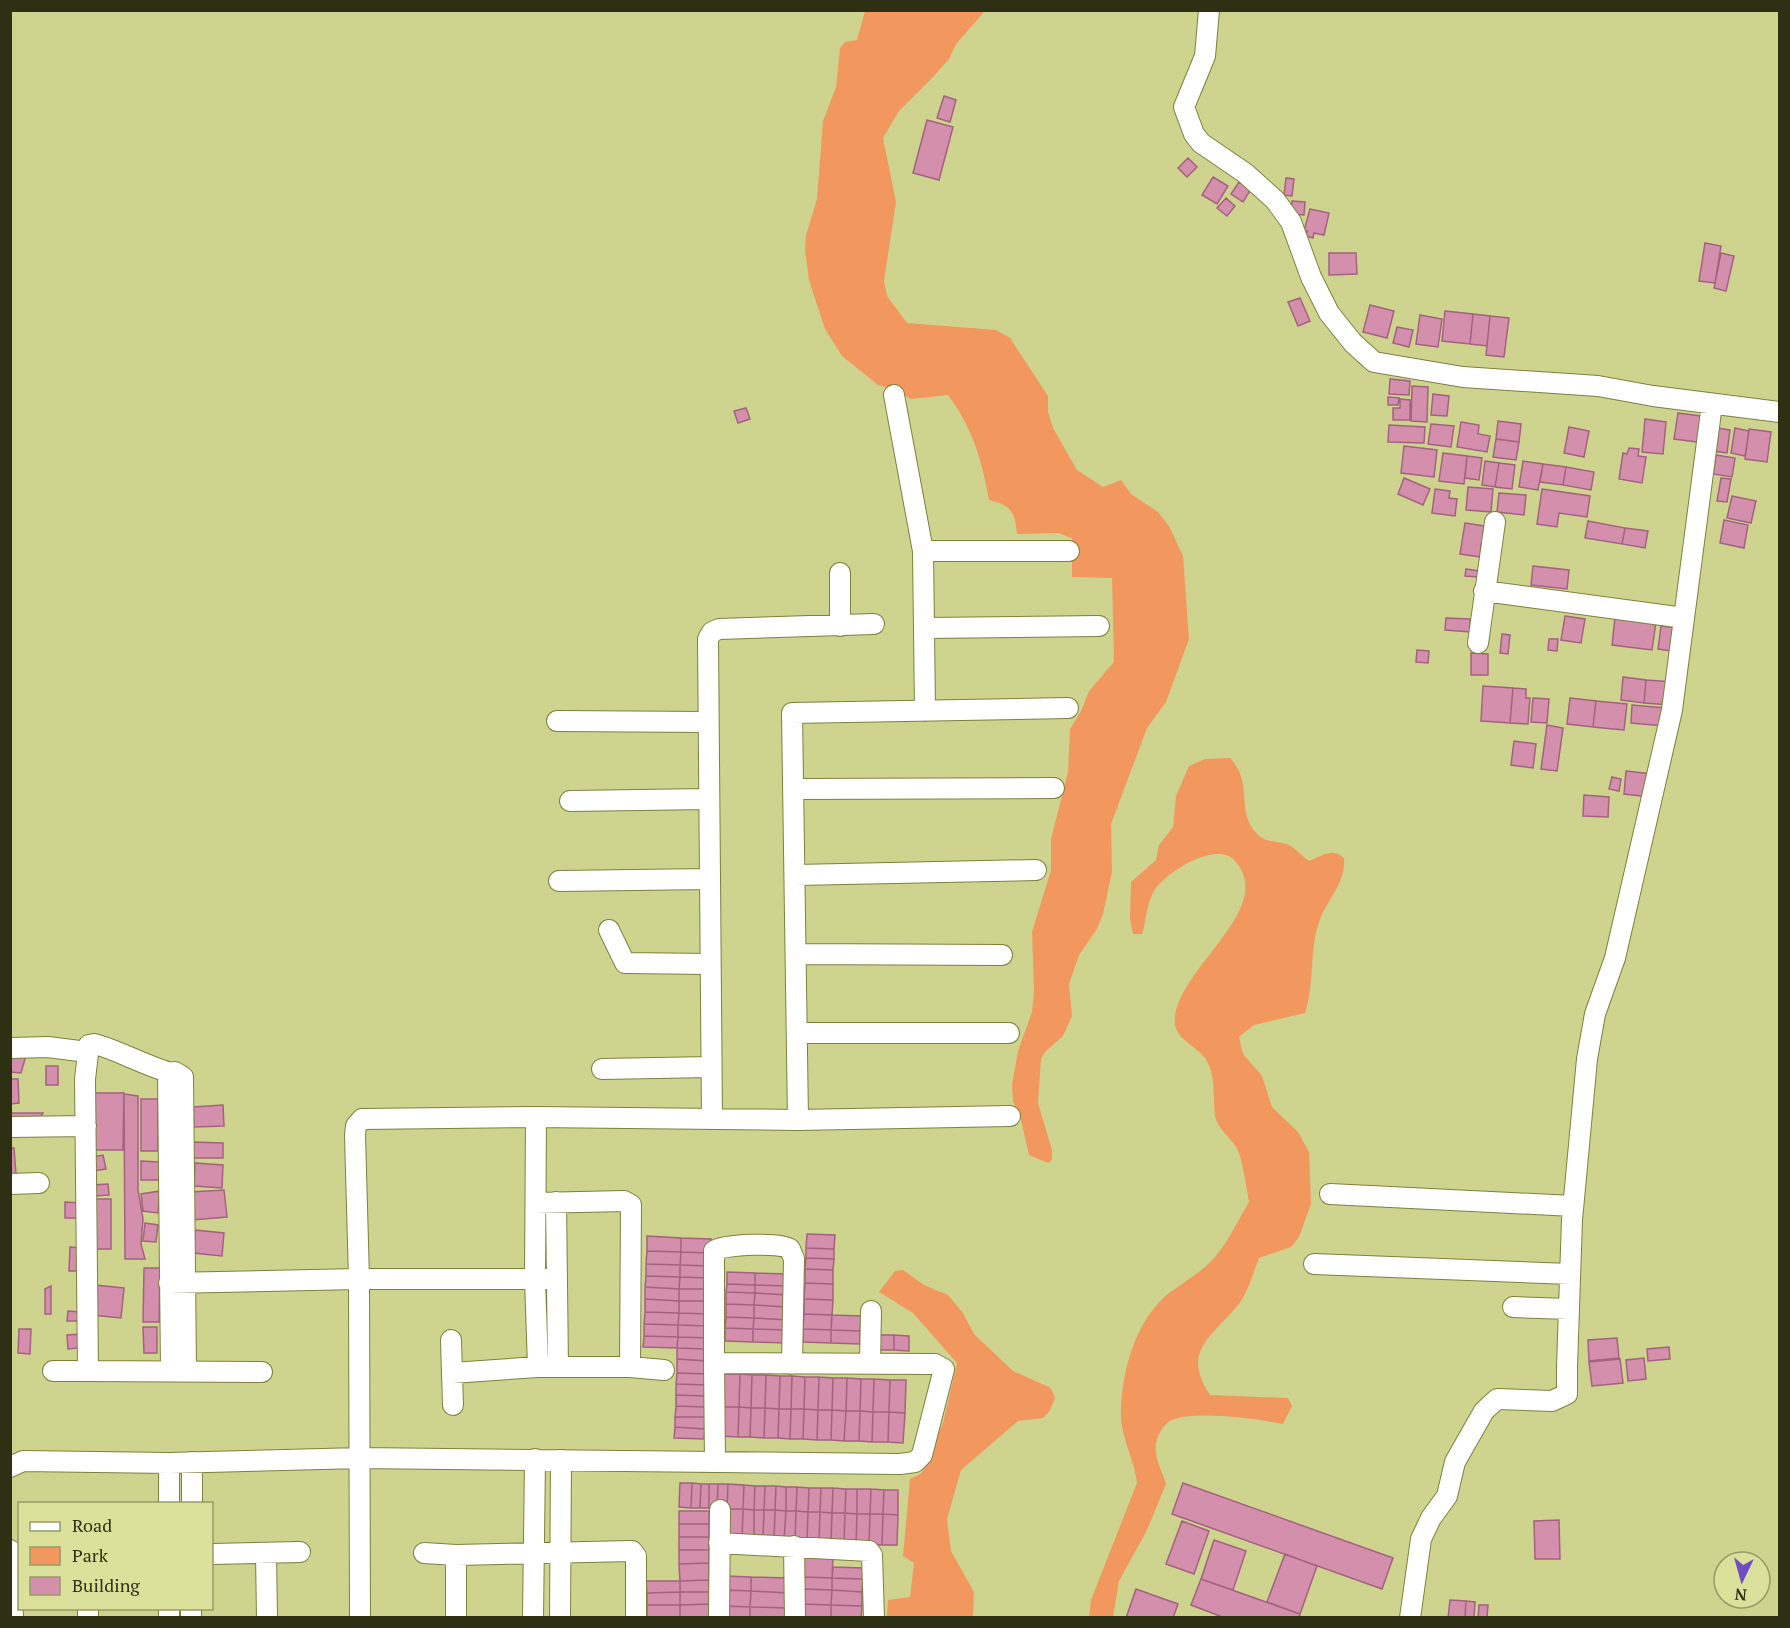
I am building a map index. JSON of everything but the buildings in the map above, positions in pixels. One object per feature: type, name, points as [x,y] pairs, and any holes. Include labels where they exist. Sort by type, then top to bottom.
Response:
[{"type":"street","points":[[1209,10],[1205,56],[1185,100],[1187,116],[1194,134],[1201,143],[1245,173],[1275,200],[1291,222],[1311,277],[1329,313],[1353,343],[1374,362],[1482,379],[1598,386],[1779,412]]},
{"type":"street","points":[[894,395],[923,551],[925,711]]},
{"type":"street","points":[[1410,1617],[1421,1539],[1431,1518],[1444,1503],[1455,1462],[1485,1410],[1497,1399],[1552,1401],[1567,1394],[1573,1206],[1587,1059],[1595,1014],[1615,958],[1672,710],[1712,404]]},
{"type":"street","points":[[1478,643],[1495,522]]},
{"type":"street","points":[[923,551],[1070,551]]},
{"type":"street","points":[[840,573],[840,626]]},
{"type":"street","points":[[1484,591],[1684,618]]},
{"type":"street","points":[[712,1119],[708,879],[708,639],[719,629],[874,624]]},
{"type":"street","points":[[924,628],[1099,626]]},
{"type":"street","points":[[798,1120],[792,714],[1068,708]]},
{"type":"street","points":[[557,721],[707,722]]},
{"type":"street","points":[[794,789],[1054,788]]},
{"type":"street","points":[[570,801],[708,799]]},
{"type":"street","points":[[796,876],[1036,870]]},
{"type":"street","points":[[559,881],[708,879]]},
{"type":"street","points":[[609,930],[625,963],[709,964]]},
{"type":"street","points":[[796,954],[1002,956]]},
{"type":"street","points":[[797,1033],[1009,1033]]},
{"type":"street","points":[[88,1371],[87,1052],[90,1045],[98,1044],[150,1064],[168,1074],[175,1072],[183,1077],[177,1282],[179,1370]]},
{"type":"street","points":[[10,1048],[48,1047],[87,1052]]},
{"type":"street","points":[[602,1069],[711,1067]]},
{"type":"street","points":[[360,1617],[361,1458],[355,1135],[356,1126],[362,1119],[536,1117],[798,1120],[1010,1116]]},
{"type":"street","points":[[536,1117],[535,1279],[538,1367]]},
{"type":"street","points":[[10,1127],[86,1126]]},
{"type":"street","points":[[10,1185],[39,1183]]},
{"type":"street","points":[[1330,1194],[1573,1206]]},
{"type":"street","points":[[536,1203],[624,1201],[631,1206],[630,1367]]},
{"type":"street","points":[[556,1202],[558,1367]]},
{"type":"street","points":[[715,1462],[714,1251],[724,1247],[781,1245],[790,1249],[794,1259],[792,1364]]},
{"type":"street","points":[[1314,1264],[1570,1274]]},
{"type":"street","points":[[177,1282],[359,1279],[556,1280]]},
{"type":"street","points":[[1512,1307],[1569,1309]]},
{"type":"street","points":[[870,1363],[871,1311]]},
{"type":"street","points":[[451,1340],[453,1405]]},
{"type":"street","points":[[15,1460],[169,1463],[361,1458],[900,1464],[920,1460],[944,1369],[935,1364],[714,1363]]},
{"type":"street","points":[[452,1372],[538,1367],[630,1367],[664,1370]]},
{"type":"street","points":[[53,1371],[262,1372]]},
{"type":"street","points":[[533,1617],[535,1460]]},
{"type":"street","points":[[560,1617],[561,1460]]},
{"type":"street","points":[[192,1462],[192,1502]]},
{"type":"street","points":[[169,1463],[169,1502]]},
{"type":"street","points":[[719,1617],[720,1510]]},
{"type":"street","points":[[719,1543],[794,1545],[869,1551],[872,1555],[874,1617]]},
{"type":"street","points":[[794,1545],[795,1617]]},
{"type":"street","points":[[10,1550],[13,1617]]},
{"type":"street","points":[[424,1553],[456,1555],[632,1551],[636,1556],[636,1617]]},
{"type":"street","points":[[213,1554],[300,1552]]},
{"type":"street","points":[[266,1554],[267,1617]]},
{"type":"street","points":[[456,1555],[456,1617]]},
{"type":"green space","points":[[865,11],[985,11],[956,44],[949,59],[899,111],[883,138],[896,202],[884,281],[887,296],[907,323],[996,330],[1010,338],[1048,396],[1048,412],[1053,428],[1077,470],[1103,487],[1121,480],[1131,494],[1158,512],[1169,526],[1183,556],[1189,639],[1166,702],[1147,728],[1111,824],[1112,872],[1103,914],[1097,929],[1079,955],[1069,984],[1072,1016],[1063,1036],[1045,1052],[1041,1059],[1038,1103],[1052,1150],[1052,1160],[1048,1163],[1029,1155],[1021,1120],[1013,1101],[1012,1085],[1018,1051],[1032,1012],[1034,991],[1032,932],[1051,870],[1051,839],[1068,772],[1070,729],[1089,691],[1114,662],[1112,578],[1072,577],[1072,538],[1058,533],[1017,534],[1015,520],[1007,507],[989,500],[975,444],[964,419],[948,395],[911,399],[896,390],[878,385],[842,356],[825,329],[809,280],[805,250],[806,235],[817,199],[823,121],[836,87],[840,48],[845,42],[857,40]]},
{"type":"green space","points":[[1230,758],[1241,777],[1247,816],[1257,834],[1265,839],[1291,846],[1309,861],[1331,853],[1344,858],[1342,876],[1322,914],[1316,933],[1310,990],[1305,1013],[1254,1025],[1239,1037],[1243,1054],[1262,1076],[1272,1107],[1298,1132],[1309,1152],[1311,1204],[1299,1237],[1291,1247],[1259,1258],[1242,1300],[1210,1336],[1199,1356],[1198,1367],[1210,1395],[1288,1398],[1292,1406],[1283,1424],[1244,1418],[1199,1416],[1175,1419],[1167,1424],[1160,1432],[1156,1442],[1158,1460],[1166,1484],[1147,1530],[1119,1581],[1113,1617],[1089,1617],[1091,1600],[1137,1483],[1121,1418],[1122,1392],[1133,1345],[1140,1330],[1158,1304],[1169,1293],[1205,1267],[1220,1251],[1249,1202],[1244,1171],[1237,1148],[1216,1120],[1209,1064],[1179,1035],[1175,1025],[1178,1005],[1188,984],[1234,920],[1243,900],[1245,880],[1235,861],[1227,855],[1205,856],[1180,868],[1160,883],[1150,901],[1142,934],[1133,934],[1130,919],[1131,882],[1156,860],[1159,845],[1173,827],[1176,796],[1189,766],[1205,759]]},
{"type":"green space","points":[[903,1270],[924,1285],[948,1295],[963,1313],[974,1334],[1013,1371],[1051,1388],[1055,1398],[1049,1412],[1043,1418],[1018,1421],[961,1470],[947,1519],[951,1551],[974,1592],[973,1617],[887,1617],[888,1600],[910,1597],[914,1563],[903,1556],[910,1479],[922,1473],[943,1423],[957,1363],[913,1313],[879,1292],[895,1271]]}]
